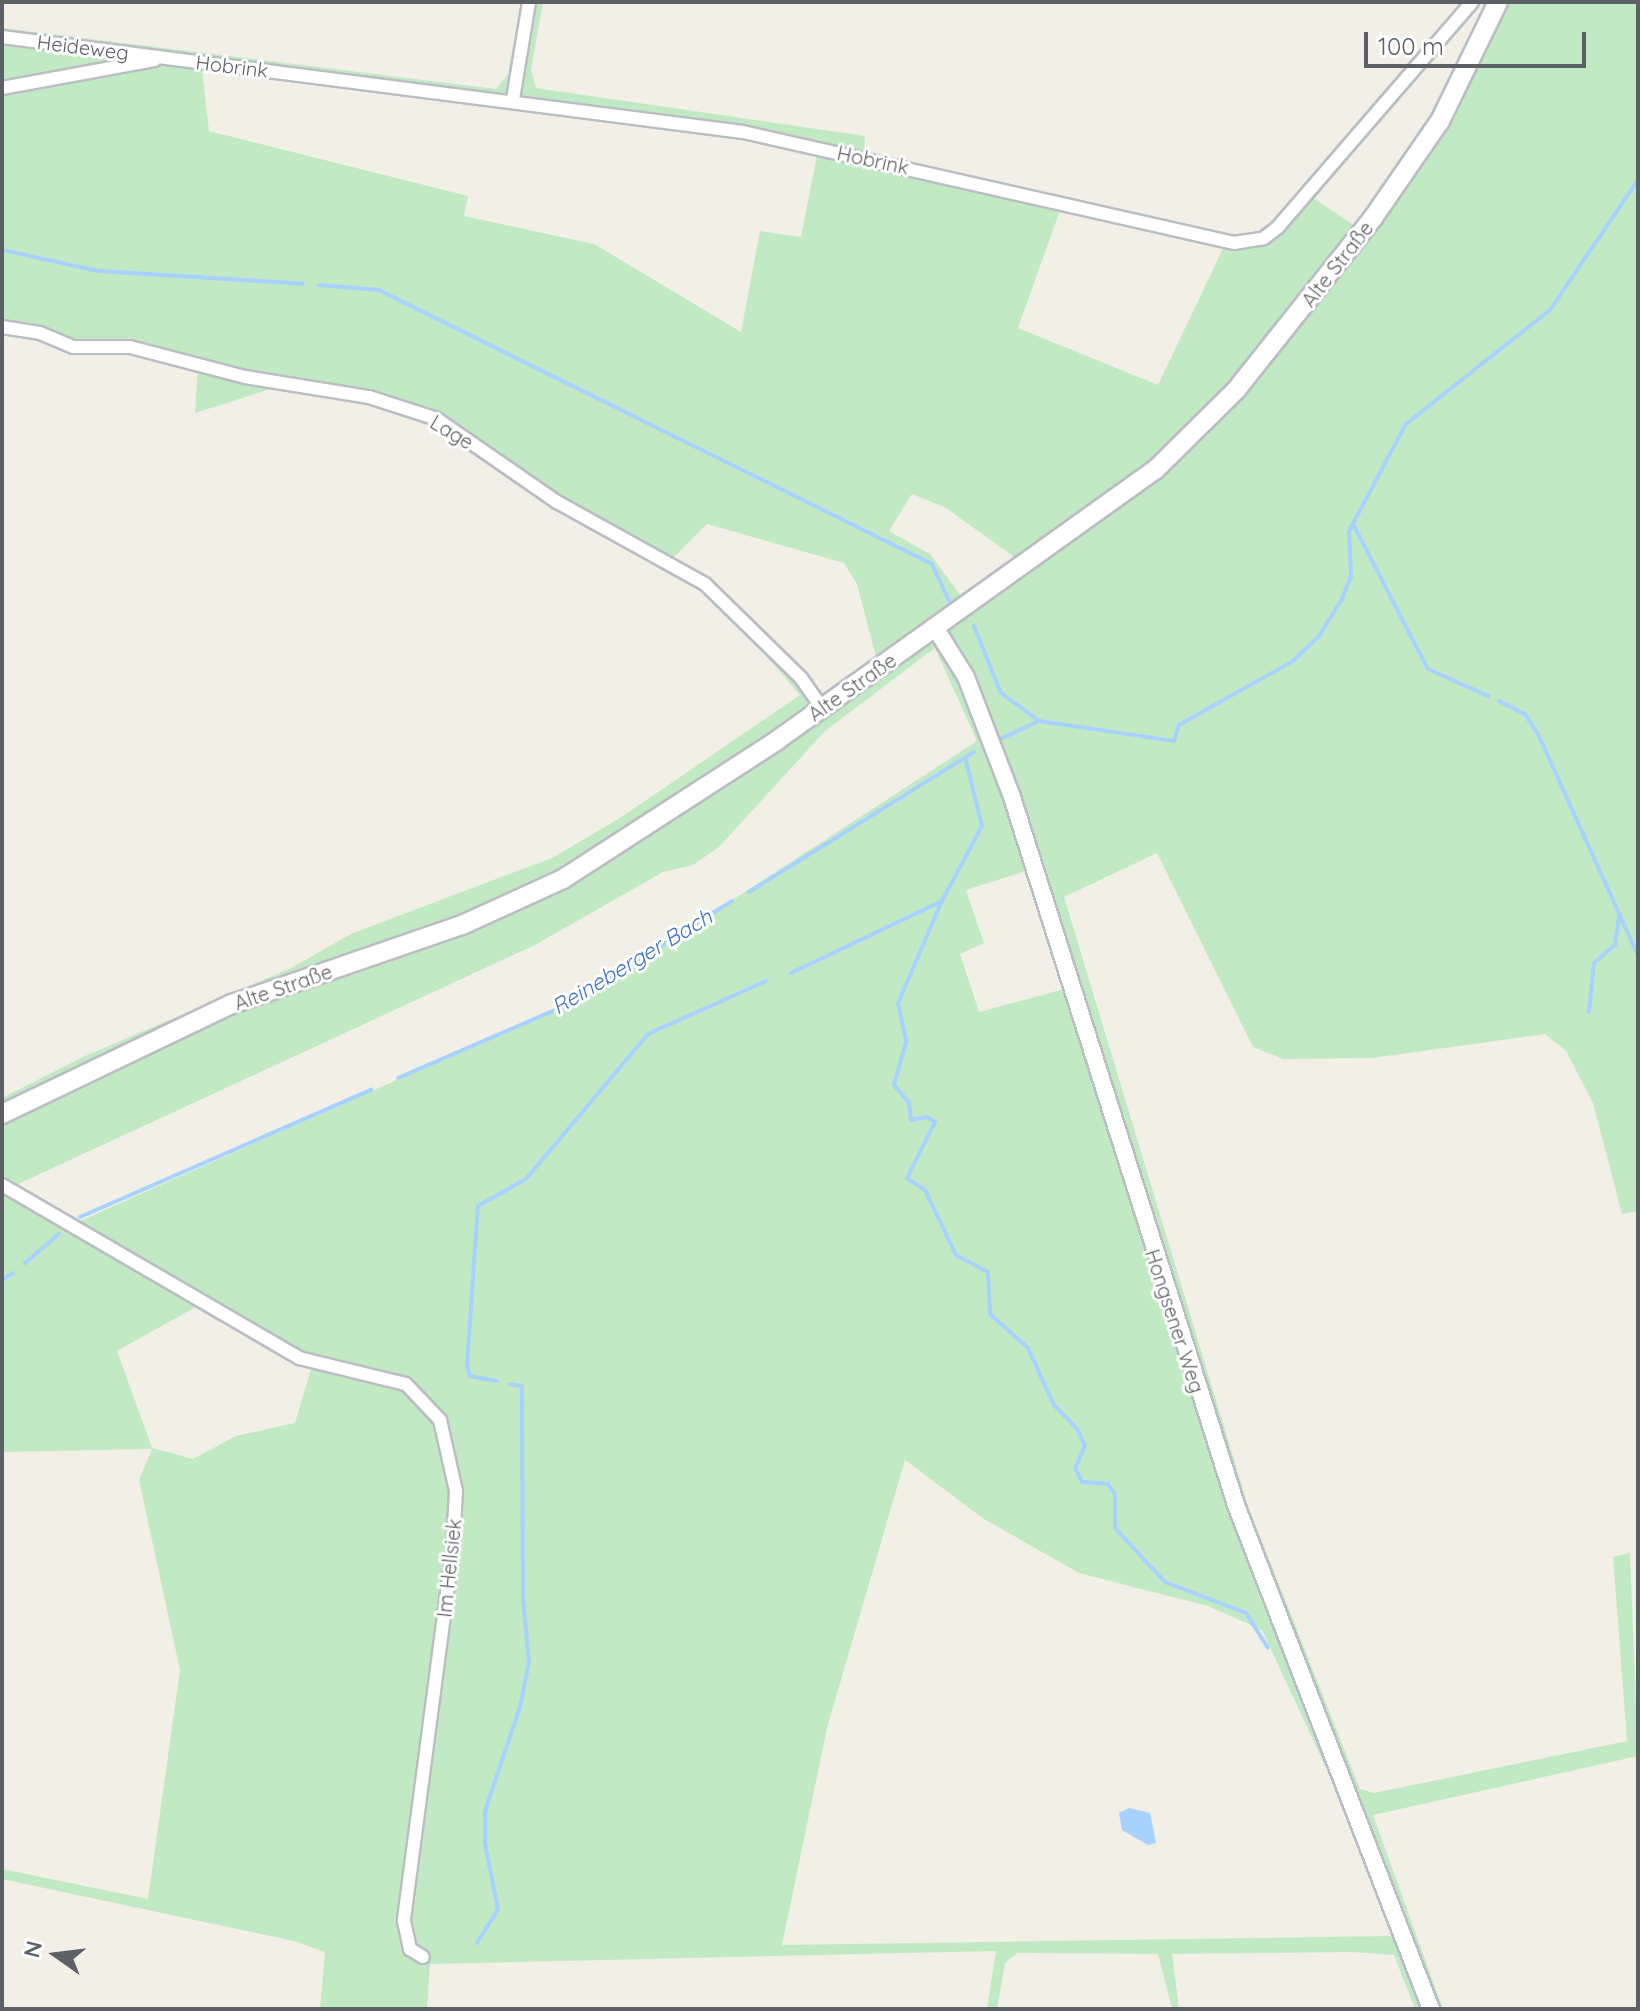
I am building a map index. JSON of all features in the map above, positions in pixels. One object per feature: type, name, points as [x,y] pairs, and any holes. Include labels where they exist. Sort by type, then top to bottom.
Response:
[{"type":"main road","name":"Alte Straße","points":[[2,1114],[232,1004],[462,925],[563,879],[822,708],[1155,470],[1236,390],[1373,218],[1440,121],[1498,2]]},
{"type":"street","points":[[513,99],[529,2]]},
{"type":"street","name":"Hobrink","points":[[165,57],[513,99],[743,132],[1234,243],[1264,238],[1278,227],[1472,2]]},
{"type":"street","name":"Heideweg","points":[[2,37],[165,57]]},
{"type":"street","points":[[2,88],[165,57]]},
{"type":"street","name":"Lage","points":[[2,327],[40,333],[73,347],[130,347],[245,377],[369,397],[437,419],[557,502],[705,584],[801,678],[822,708]]},
{"type":"street","name":"Hongsener Weg","points":[[936,629],[966,677],[1012,797],[1236,1505],[1431,2009]]},
{"type":"street","name":"Im Hellsiek","points":[[2,1185],[299,1358],[406,1384],[440,1420],[451,1454],[456,1491],[453,1547],[404,1921],[410,1949],[423,1957]]},
{"type":"green space","points":[[521,2],[543,2],[531,70],[536,88],[865,136],[864,153],[1064,199],[1018,328],[1158,385],[1229,236],[1262,232],[1309,195],[1365,233],[1504,2],[1638,2],[1638,1211],[1622,1214],[1593,1103],[1566,1051],[1545,1034],[1372,1058],[1283,1059],[1253,1047],[1157,853],[1064,897],[1248,1506],[1360,1789],[1374,1793],[1627,1741],[1613,1557],[1630,1553],[1638,1756],[1373,1815],[1443,2009],[1415,2009],[1394,1955],[1351,1952],[1172,1954],[1179,2009],[1172,2009],[1158,1954],[1017,1953],[1005,1963],[997,2009],[987,2009],[996,1951],[430,1964],[427,2009],[320,2009],[325,1952],[294,1941],[2,1879],[2,1869],[148,1899],[180,1670],[139,1480],[152,1449],[2,1452],[2,1098],[83,1057],[291,968],[353,933],[552,858],[620,818],[800,695],[725,608],[699,588],[553,508],[432,427],[365,404],[277,387],[195,413],[198,368],[131,351],[73,352],[38,336],[2,332],[2,28],[496,89],[508,74]],"holes":[[[202,70],[717,135],[817,155],[801,237],[760,231],[741,332],[594,244],[464,216],[468,196],[209,131]],[[912,494],[946,508],[1021,562],[964,600],[930,554],[889,531]],[[707,524],[844,563],[857,584],[876,657],[820,695],[805,670],[731,598],[674,557]],[[935,648],[977,741],[583,997],[80,1221],[16,1185],[535,945],[663,872],[693,865],[719,847],[825,731]],[[1029,870],[1068,988],[979,1012],[960,954],[984,943],[966,890]],[[201,1304],[290,1361],[312,1366],[295,1423],[236,1436],[193,1459],[152,1448],[117,1351]],[[905,1460],[984,1519],[1079,1573],[1208,1606],[1262,1630],[1331,1779],[1392,1936],[782,1945],[827,1728]]]},
{"type":"water","points":[[1129,1808],[1150,1813],[1156,1843],[1148,1845],[1122,1830],[1119,1813]]},
{"type":"waterway","name":"Reineberger Bach","points":[[998,740],[1039,721],[1174,741],[1179,725],[1293,661],[1319,636],[1342,599],[1351,577],[1349,531],[1406,424],[1550,310],[1638,180]]},
{"type":"waterway","points":[[2,250],[99,271],[303,284]]},
{"type":"waterway","points":[[319,285],[379,290],[932,564],[950,603]]},
{"type":"waterway","points":[[1353,524],[1428,669],[1488,696]]},
{"type":"waterway","points":[[974,626],[1001,693],[1039,721]]},
{"type":"waterway","points":[[1499,701],[1525,714],[1538,734],[1638,955]]},
{"type":"waterway","name":"Reineberger Bach","points":[[749,892],[974,752]]},
{"type":"waterway","points":[[791,973],[942,901],[982,826],[965,757]]},
{"type":"waterway","name":"Reineberger Bach","points":[[398,1078],[569,1004],[732,901]]},
{"type":"waterway","points":[[942,901],[898,1003],[906,1042],[894,1085],[909,1103],[911,1120],[926,1117],[935,1122],[907,1178],[925,1190],[956,1255],[988,1272],[990,1314],[1028,1348],[1054,1405],[1077,1429],[1085,1446],[1075,1468],[1082,1482],[1108,1484],[1115,1494],[1115,1528],[1165,1582],[1246,1613],[1268,1648]]},
{"type":"waterway","points":[[1589,1012],[1594,963],[1615,945],[1619,916]]},
{"type":"waterway","points":[[496,1381],[470,1376],[467,1366],[478,1206],[526,1179],[648,1034],[766,981]]},
{"type":"waterway","name":"Reineberger Bach","points":[[80,1217],[371,1090]]},
{"type":"waterway","name":"Reineberger Bach","points":[[25,1263],[59,1234]]},
{"type":"waterway","name":"Reineberger Bach","points":[[2,1280],[13,1273]]},
{"type":"waterway","points":[[477,1943],[498,1909],[485,1844],[485,1811],[520,1707],[529,1662],[523,1599],[522,1386],[510,1384]]}]
